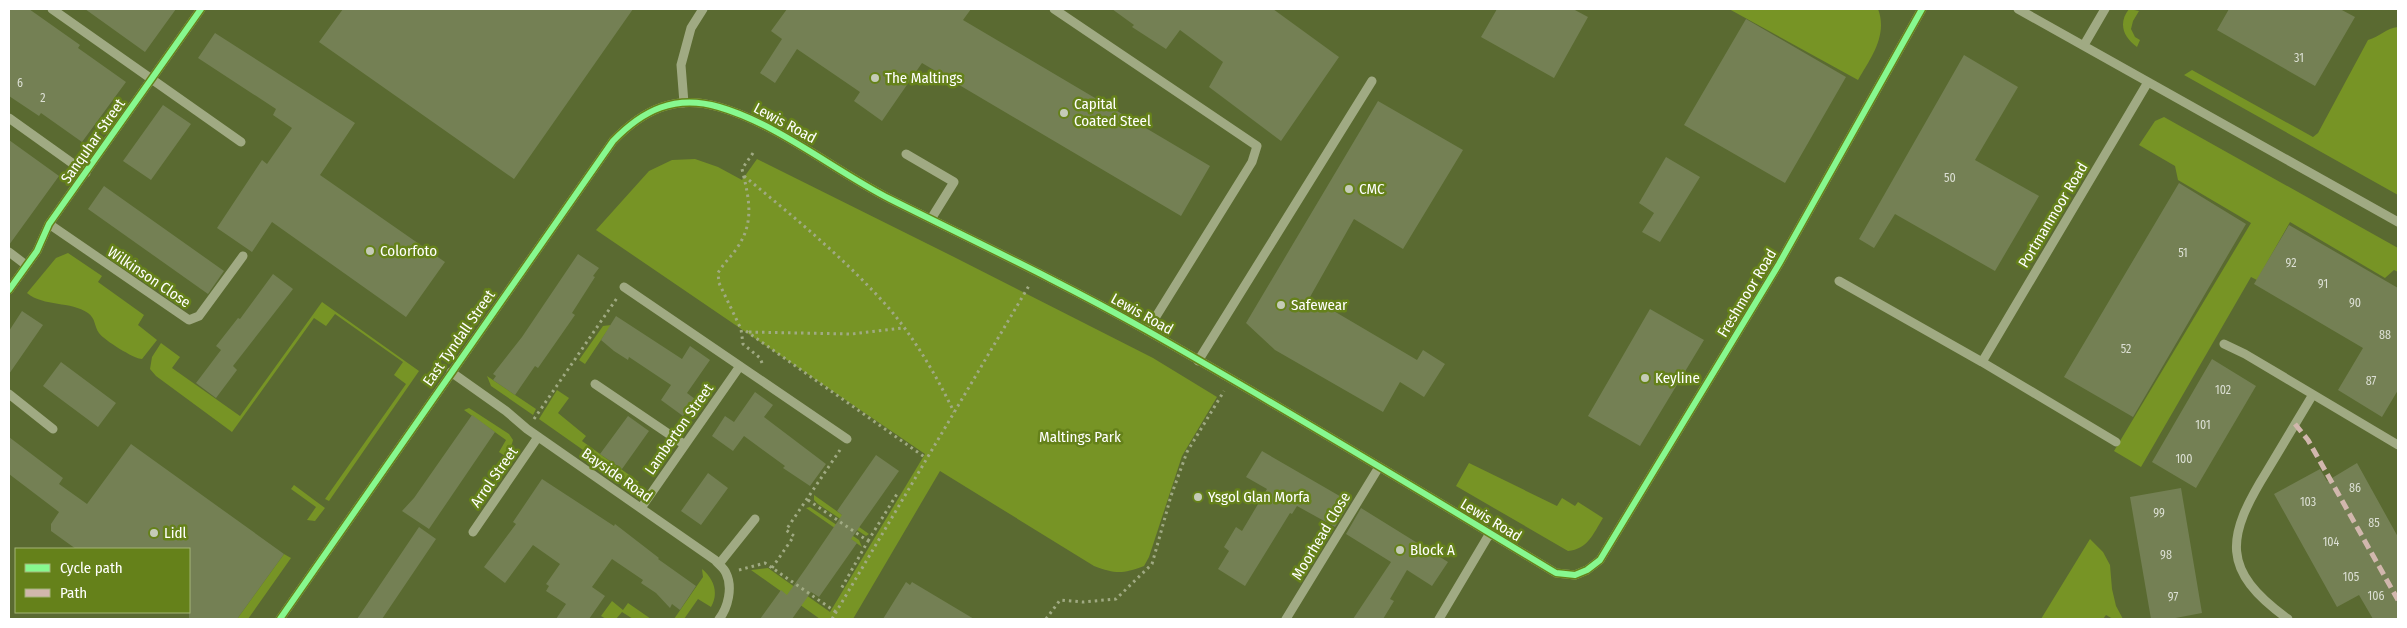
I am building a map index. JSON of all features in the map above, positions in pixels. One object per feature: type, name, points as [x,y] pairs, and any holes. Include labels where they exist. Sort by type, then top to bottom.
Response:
[{"type":"street","points":[[52,9],[241,142]]},
{"type":"street","name":"Sanquhar Street","points":[[9,290],[37,251],[49,224],[201,9]]},
{"type":"street","points":[[684,103],[681,65],[691,28],[703,9]]},
{"type":"street","points":[[1054,9],[1257,146],[1252,162],[1147,330]]},
{"type":"street","name":"Freshmoor Road","points":[[1575,575],[1587,570],[1600,560],[1644,489],[1801,226],[1922,9]]},
{"type":"street","points":[[2018,9],[2398,222]]},
{"type":"street","points":[[2084,45],[2105,9]]},
{"type":"street","points":[[1198,361],[1372,82]]},
{"type":"street","name":"Portmanmoor Road","points":[[1982,362],[2148,82]]},
{"type":"street","name":"Lewis Road","points":[[684,103],[720,107],[803,147],[860,184],[1147,330],[1556,573],[1575,575]]},
{"type":"street","name":"East Tyndall Street","points":[[280,619],[612,141],[643,115],[658,106],[684,103]]},
{"type":"street","points":[[9,118],[86,173]]},
{"type":"street","points":[[906,154],[954,182],[931,219]]},
{"type":"street","name":"Wilkinson Close","points":[[49,224],[188,320],[199,316],[243,256]]},
{"type":"street","points":[[9,252],[26,265]]},
{"type":"street","points":[[1839,281],[1982,362],[2116,442]]},
{"type":"street","points":[[624,287],[847,439]]},
{"type":"street","points":[[2224,344],[2245,354],[2312,396],[2398,445]]},
{"type":"street","name":"Lamberton Street","points":[[641,508],[740,366]]},
{"type":"street","name":"Bayside Road","points":[[451,372],[506,411],[526,429],[719,564],[726,573]]},
{"type":"street","points":[[595,384],[684,445]]},
{"type":"street","points":[[9,394],[53,430]]},
{"type":"street","points":[[2288,619],[2255,593],[2242,572],[2236,549],[2239,524],[2250,498],[2312,396]]},
{"type":"street","name":"Arrol Street","points":[[474,532],[538,437]]},
{"type":"street","name":"Moorhead Close","points":[[1286,619],[1379,467]]},
{"type":"street","points":[[719,564],[755,519]]},
{"type":"street","points":[[1439,619],[1490,533]]},
{"type":"street","points":[[719,619],[725,611],[729,594],[726,573]]},
{"type":"path","points":[[752,153],[742,169],[749,196],[750,221],[740,243],[718,273],[719,283],[741,329],[743,344],[760,358],[763,366],[756,377]]},
{"type":"path","points":[[744,176],[822,241],[888,308],[917,347],[954,412]]},
{"type":"path","points":[[832,619],[1036,272]]},
{"type":"path","points":[[526,429],[624,287]]},
{"type":"path","points":[[741,329],[752,334],[852,334],[903,328]]},
{"type":"path","points":[[746,331],[926,458]]},
{"type":"path","points":[[1046,619],[1060,600],[1083,602],[1116,599],[1152,564],[1171,496],[1187,452],[1231,380]]},
{"type":"path","points":[[772,568],[794,536],[786,530],[808,500],[847,439]]},
{"type":"path","points":[[841,590],[897,494]]},
{"type":"path","points":[[808,500],[868,541]]},
{"type":"path","points":[[726,573],[765,563],[836,612]]},
{"type":"green space","points":[[1729,9],[1878,9],[1881,28],[1877,46],[1858,80]]},
{"type":"green space","points":[[2129,9],[2139,11],[2131,29],[2135,37],[2140,40],[2137,47],[2128,39],[2123,25]]},
{"type":"green space","points":[[2398,27],[2398,195],[2184,75],[2192,70],[2313,137],[2318,133],[2368,40]]},
{"type":"green space","points":[[2164,117],[2398,248],[2398,272],[2394,270],[2385,278],[2290,222],[2257,280],[2251,277],[2141,467],[2114,451],[2251,223],[2178,180],[2175,166],[2139,145],[2155,121]]},
{"type":"green space","name":"Maltings Park","points":[[695,159],[718,167],[742,180],[757,159],[1153,358],[1217,397],[1182,456],[1149,557],[1144,566],[1119,572],[1094,566],[940,471],[853,619],[820,619],[751,570],[768,568],[830,612],[925,454],[596,230],[649,171],[672,160]]},
{"type":"green space","points":[[68,253],[102,276],[98,282],[144,315],[138,325],[157,340],[142,359],[126,353],[102,336],[88,313],[74,307],[41,300],[27,293],[56,258]]},
{"type":"green space","points":[[322,302],[419,371],[329,501],[325,499],[406,384],[394,375],[403,362],[335,314],[326,326],[314,318],[232,432],[156,376],[150,369],[152,357],[161,343],[180,357],[172,368],[240,416]]},
{"type":"green space","points":[[611,325],[585,364],[579,360],[603,326]]},
{"type":"green space","points":[[487,376],[536,409],[533,415],[491,386]]},
{"type":"green space","points":[[557,390],[569,398],[558,413],[586,436],[582,441],[639,482],[635,484],[630,483],[539,419]]},
{"type":"green space","points":[[469,408],[509,434],[513,440],[508,458],[499,452],[506,440],[464,410]]},
{"type":"green space","points":[[1469,463],[1557,506],[1562,498],[1575,506],[1578,502],[1603,518],[1585,544],[1575,550],[1568,551],[1456,486]]},
{"type":"green space","points":[[294,485],[325,508],[315,521],[307,520],[316,507],[291,489]]},
{"type":"green space","points":[[814,495],[869,534],[866,536],[818,504],[814,500]]},
{"type":"green space","points":[[810,507],[859,540],[862,547],[806,508]]},
{"type":"green space","points":[[2090,539],[2103,552],[2110,565],[2116,606],[2123,619],[2113,619],[2106,615],[2103,619],[2041,619]]},
{"type":"green space","points":[[284,554],[291,558],[248,619],[237,619]]},
{"type":"green space","points":[[702,569],[710,577],[714,586],[715,597],[711,607],[698,599],[684,619],[674,619],[703,577]]},
{"type":"green space","points":[[612,601],[623,610],[628,603],[651,619],[633,619],[622,612],[616,619],[606,619],[601,616]]},
{"type":"building","points":[[9,9],[29,9],[80,45],[78,48],[126,82],[82,142],[41,113],[39,116],[9,96]]},
{"type":"building","points":[[85,9],[176,9],[145,52]]},
{"type":"building","points":[[343,9],[633,9],[514,179],[319,42]]},
{"type":"building","points":[[787,9],[971,9],[963,20],[1210,166],[1181,216],[922,63],[882,121],[854,101],[860,92],[797,49],[775,83],[760,73],[782,39],[771,31]]},
{"type":"building","points":[[1112,9],[1273,9],[1339,57],[1281,141],[1209,87],[1223,62],[1180,30],[1166,49],[1132,27],[1134,25]]},
{"type":"building","points":[[1497,9],[1573,9],[1588,17],[1554,78],[1481,37]]},
{"type":"building","points":[[2229,9],[2340,9],[2355,17],[2315,86],[2217,30]]},
{"type":"building","points":[[1746,19],[1846,77],[1785,183],[1684,125]]},
{"type":"building","points":[[215,33],[355,123],[320,175],[445,262],[406,317],[272,222],[252,252],[217,228],[262,160],[267,164],[292,128],[273,115],[276,109],[198,58]]},
{"type":"building","points":[[1964,55],[2018,87],[1975,160],[2039,196],[1995,271],[1895,214],[1874,248],[1859,239]]},
{"type":"building","points":[[1378,101],[1463,150],[1403,249],[1354,219],[1310,297],[1417,360],[1423,350],[1445,364],[1424,397],[1400,382],[1383,412],[1275,350],[1246,323]]},
{"type":"building","points":[[163,105],[191,124],[151,180],[123,161]]},
{"type":"building","points":[[9,140],[59,176],[9,245]]},
{"type":"building","points":[[1666,157],[1700,177],[1660,242],[1642,232],[1654,213],[1639,203]]},
{"type":"building","points":[[2179,183],[2246,224],[2133,417],[2064,377]]},
{"type":"building","points":[[104,186],[224,271],[208,294],[88,209]]},
{"type":"building","points":[[2289,225],[2398,288],[2398,390],[2382,417],[2338,390],[2363,348],[2254,284]]},
{"type":"building","points":[[578,254],[599,268],[593,276],[595,277],[572,313],[575,315],[538,368],[535,366],[515,395],[493,380],[496,376],[493,374],[522,337]]},
{"type":"building","points":[[273,274],[293,289],[233,366],[237,370],[216,398],[196,383],[221,350],[216,346],[238,318],[240,319]]},
{"type":"building","name":"Keyline","points":[[1650,309],[1704,340],[1640,446],[1588,416]]},
{"type":"building","points":[[22,311],[43,325],[9,374],[9,331]]},
{"type":"building","points":[[616,316],[682,359],[690,346],[710,360],[687,393],[695,399],[683,416],[661,400],[671,385],[629,357],[628,360],[614,351],[601,340]]},
{"type":"building","points":[[2212,359],[2256,386],[2196,488],[2152,462]]},
{"type":"building","points":[[61,362],[116,403],[98,427],[43,386]]},
{"type":"building","points":[[755,392],[773,405],[764,417],[826,464],[810,486],[783,468],[785,466],[744,436],[733,451],[712,436],[725,416],[734,422]]},
{"type":"building","points":[[472,415],[495,432],[429,529],[402,511],[414,498]]},
{"type":"building","points":[[628,416],[649,431],[622,469],[600,454]]},
{"type":"building","name":"Lidl","points":[[9,437],[63,478],[59,484],[87,504],[131,444],[284,554],[237,619],[189,619],[190,548],[75,548],[51,531],[51,524],[59,512],[9,474]]},
{"type":"building","points":[[1262,451],[1350,502],[1335,527],[1297,506],[1292,514],[1290,513],[1245,586],[1218,569],[1229,551],[1224,547],[1236,527],[1242,531],[1267,489],[1246,477]]},
{"type":"building","points":[[876,455],[899,471],[851,539],[857,543],[819,597],[811,592],[792,619],[760,619],[781,590],[787,595],[842,515],[837,511]]},
{"type":"building","points":[[2357,463],[2398,537],[2398,619],[2373,619],[2359,595],[2337,607],[2274,494],[2320,469],[2327,481]]},
{"type":"building","points":[[708,473],[728,488],[701,525],[681,511]]},
{"type":"building","points":[[542,479],[614,526],[615,524],[658,559],[696,586],[680,610],[672,604],[670,608],[656,593],[641,583],[643,580],[612,559],[592,587],[605,596],[589,619],[556,619],[566,604],[546,591],[549,586],[546,584],[560,564],[533,545],[505,583],[484,567],[516,524],[513,522]]},
{"type":"building","points":[[2181,488],[2202,613],[2170,619],[2151,619],[2130,497]]},
{"type":"building","name":"Block A","points":[[1361,508],[1448,562],[1432,586],[1407,570],[1390,599],[1394,601],[1383,619],[1353,619],[1391,562],[1346,534]]},
{"type":"building","points":[[419,527],[436,539],[382,619],[357,619]]},
{"type":"building","points":[[906,582],[910,585],[912,582],[974,619],[883,619]]},
{"type":"marked path","points":[[2295,424],[2308,440],[2398,600]]},
{"type":"cycle path","points":[[9,290],[37,251],[49,224],[201,9]]},
{"type":"cycle path","points":[[280,619],[613,141],[624,130],[648,113],[674,104],[688,102],[719,107],[741,115],[785,136],[869,188],[1051,279],[1198,359],[1556,573],[1575,575],[1587,570],[1600,560],[1779,264],[1922,9]]},
{"type":"place","name":"The Maltings","points":[[875,78]]},
{"type":"place","name":"Capital Coated Steel","points":[[1064,113]]},
{"type":"place","name":"CMC","points":[[1349,189]]},
{"type":"place","name":"Colorfoto","points":[[370,251]]},
{"type":"place","name":"Safewear","points":[[1281,305]]},
{"type":"place","name":"Keyline","points":[[1645,378]]},
{"type":"place","name":"Ysgol Glan Morfa","points":[[1198,497]]},
{"type":"place","name":"Lidl","points":[[154,533]]},
{"type":"place","name":"Block A","points":[[1400,550]]}]
